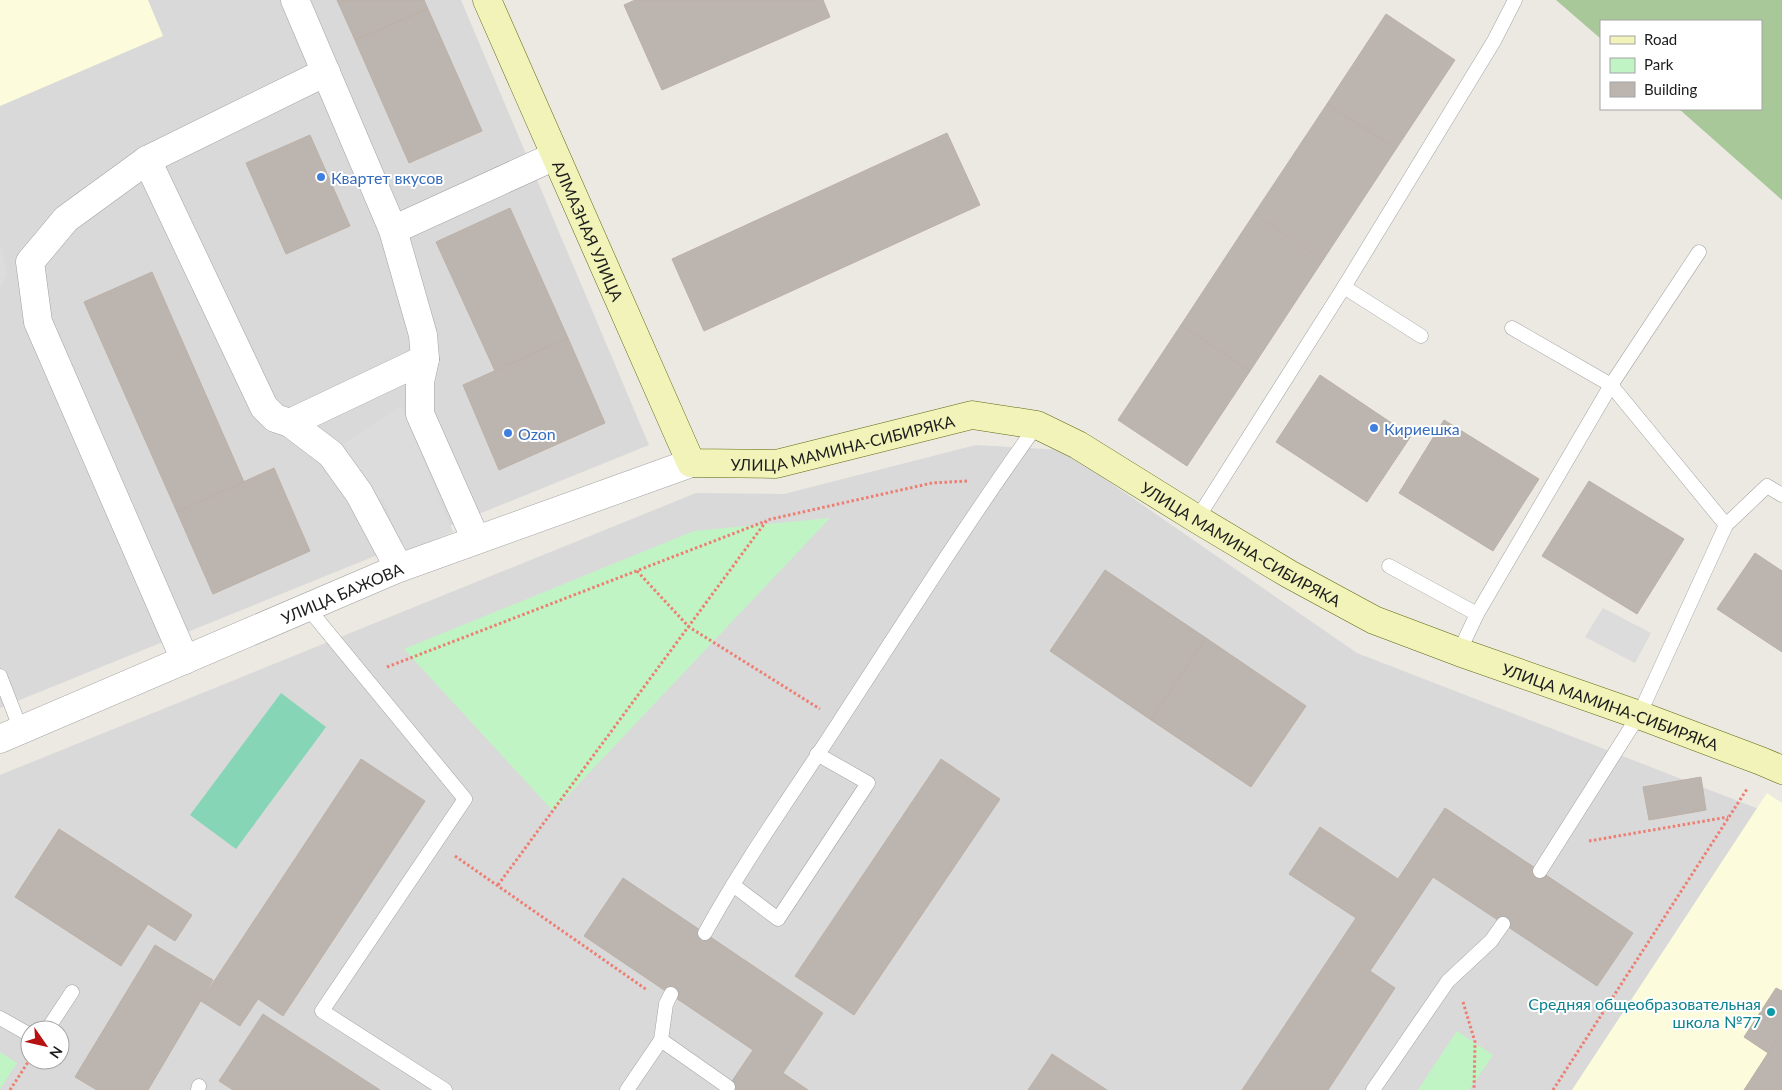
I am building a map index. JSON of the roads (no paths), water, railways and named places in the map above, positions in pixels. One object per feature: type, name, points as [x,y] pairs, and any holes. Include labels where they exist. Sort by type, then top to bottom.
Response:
[{"type":"street","points":[[295,0],[393,230],[423,336],[425,359],[420,382],[420,414],[476,540]]},
{"type":"street","name":"АЛМАЗНАЯ УЛИЦА","points":[[487,0],[691,463]]},
{"type":"street","points":[[184,660],[38,322],[30,262],[66,219],[148,160],[326,72]]},
{"type":"street","points":[[393,230],[555,156]]},
{"type":"street","points":[[148,160],[264,407],[275,418],[290,423],[331,454],[359,493],[399,568]]},
{"type":"street","points":[[290,423],[425,359]]},
{"type":"street","name":"УЛИЦА МАМИНА-СИБИРЯКА","points":[[691,463],[776,464],[972,415],[1036,425],[1078,445],[1289,574],[1374,620],[1762,761],[1782,770]]},
{"type":"street","name":"УЛИЦА БАЖОВА","points":[[10,735],[399,568],[691,463]]},
{"type":"lane","points":[[1197,519],[1344,286],[1494,41],[1514,0]]},
{"type":"lane","points":[[1459,652],[1477,614],[1611,385],[1698,252]]},
{"type":"lane","points":[[1344,286],[1421,336]]},
{"type":"lane","points":[[1512,328],[1611,385],[1726,525]]},
{"type":"lane","points":[[705,933],[733,885],[817,754],[1036,425]]},
{"type":"lane","points":[[1540,871],[1639,716],[1726,525],[1767,486],[1782,495]]},
{"type":"lane","points":[[1389,566],[1477,614]]},
{"type":"lane","points":[[307,607],[465,799],[322,1011],[445,1090]]},
{"type":"lane","points":[[0,676],[10,735]]},
{"type":"lane","points":[[733,885],[778,919],[868,783],[817,754]]},
{"type":"lane","points":[[1373,1090],[1448,981],[1491,941],[1503,924]]},
{"type":"lane","points":[[54,1020],[72,992]]},
{"type":"lane","points":[[627,1090],[661,1040],[668,999]]},
{"type":"lane","points":[[0,1018],[20,1029]]},
{"type":"lane","points":[[661,1040],[728,1087]]},
{"type":"place","name":"Квартет вкусов","points":[[321,177]]},
{"type":"place","name":"Кириешка","points":[[1374,428]]},
{"type":"place","name":"Ozon","points":[[508,433]]},
{"type":"place","name":"Средняя общеобразовательная школа №77","points":[[1771,1012]]}]
